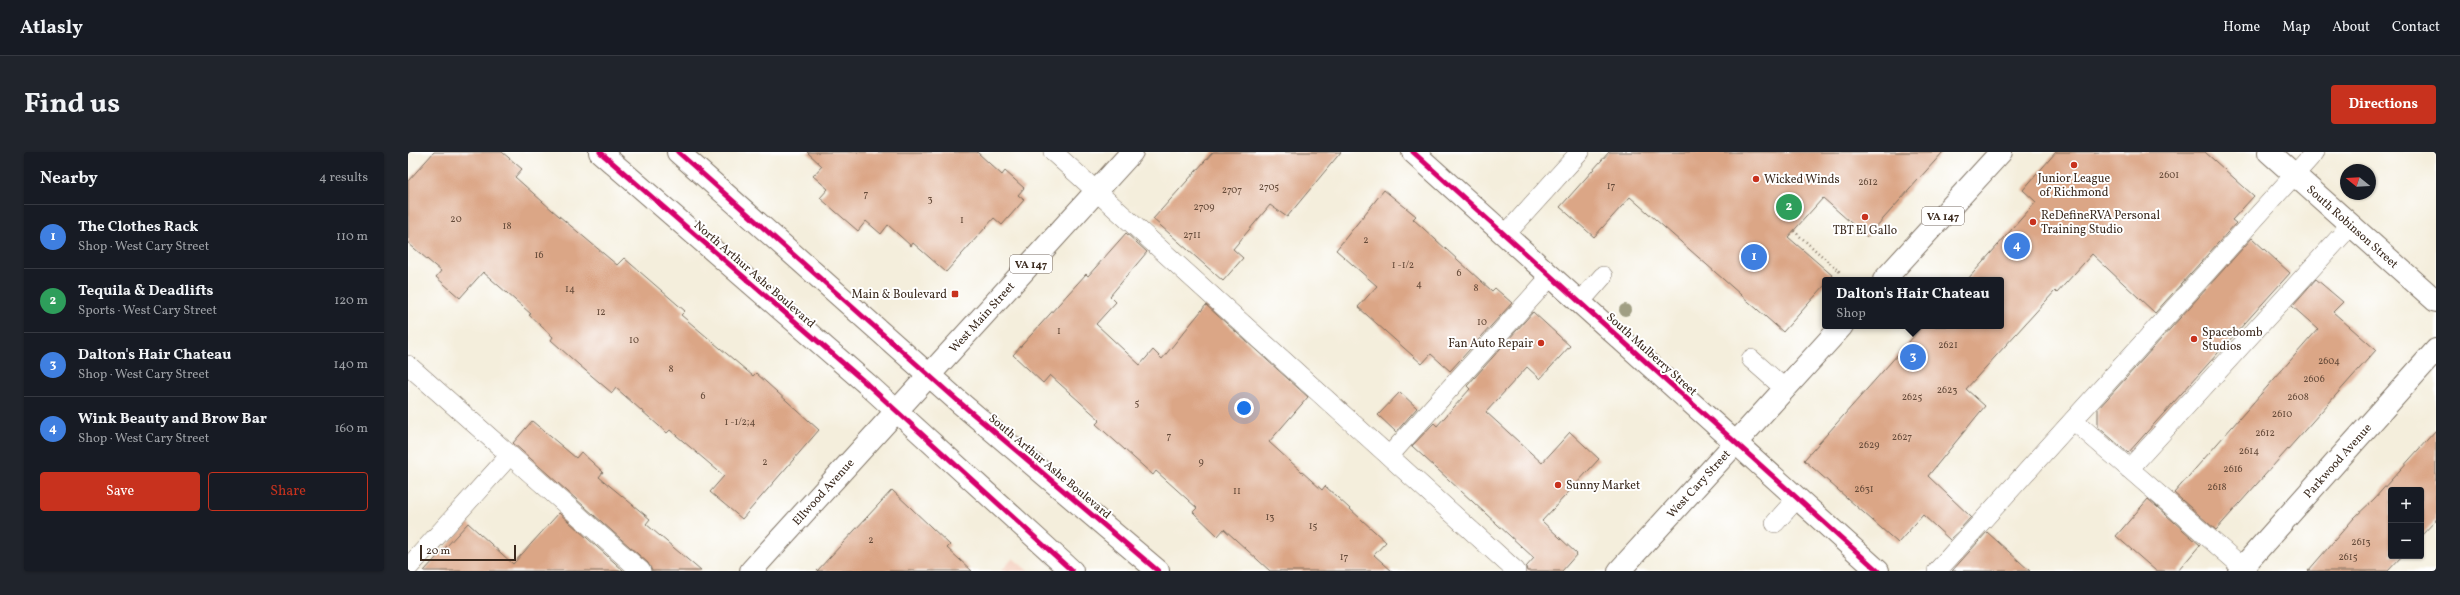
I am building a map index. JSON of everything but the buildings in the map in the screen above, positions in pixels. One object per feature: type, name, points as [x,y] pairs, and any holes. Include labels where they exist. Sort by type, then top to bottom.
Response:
[{"type":"main road","name":"North Arthur Ashe Boulevard","points":[[600,152],[896,412]]},
{"type":"main road","points":[[678,152],[930,376]]},
{"type":"main road","name":"West Main Street","points":[[896,412],[1132,152]]},
{"type":"main road","name":"South Mulberry Street","points":[[1413,152],[1878,571]]},
{"type":"main road","name":"VA 147","points":[[1887,277],[2001,152]]},
{"type":"main road","name":"South Robinson Street","points":[[2269,152],[2436,301]]},
{"type":"main road","name":"West Cary Street","points":[[1619,571],[1839,329]]},
{"type":"main road","name":"Parkwood Avenue","points":[[2243,570],[2436,350]]},
{"type":"main road","name":"South Arthur Ashe Boulevard","points":[[930,376],[1158,571]]},
{"type":"main road","name":"Ellwood Avenue","points":[[751,571],[896,412]]},
{"type":"main road","points":[[896,412],[1072,571]]},
{"type":"lane","points":[[1053,152],[1516,571]]},
{"type":"lane","points":[[1505,235],[1580,152]]},
{"type":"lane","points":[[1937,571],[2315,152]]},
{"type":"lane","points":[[2129,469],[2351,225]]},
{"type":"lane","points":[[1389,456],[1551,276]]},
{"type":"lane","points":[[1580,302],[1603,276]]},
{"type":"lane","points":[[1751,360],[1784,389]]},
{"type":"lane","points":[[408,365],[641,571]]},
{"type":"lane","points":[[2073,420],[2243,570]]},
{"type":"lane","points":[[408,568],[510,455]]},
{"type":"lane","points":[[1775,523],[1797,498]]},
{"type":"path","points":[[1794,231],[1841,273]]},
{"type":"shaded area","points":[[1013,558],[1028,571],[1001,571]]},
{"type":"cycle path","points":[[600,152],[867,384],[1072,571]]},
{"type":"cycle path","points":[[678,152],[958,401],[1158,571]]},
{"type":"cycle path","points":[[1413,152],[1878,571]]},
{"type":"place","name":"Junior League of Richmond","points":[[2074,165]]},
{"type":"place","name":"Wicked Winds","points":[[1756,179]]},
{"type":"place","name":"Tequila & Deadlifts","points":[[1789,207]]},
{"type":"place","name":"TBT El Gallo","points":[[1865,217]]},
{"type":"place","name":"ReDefineRVA Personal Training Studio","points":[[2033,222]]},
{"type":"place","name":"Wink Beauty and Brow Bar","points":[[2017,246]]},
{"type":"place","name":"The Clothes Rack","points":[[1754,257]]},
{"type":"place","name":"Main & Boulevard","points":[[955,294]]},
{"type":"place","name":"Spacebomb Studios","points":[[2194,339]]},
{"type":"place","name":"Fan Auto Repair","points":[[1541,343]]},
{"type":"place","name":"Dalton's Hair Chateau","points":[[1913,357]]},
{"type":"place","name":"Sunny Market","points":[[1558,485]]}]
